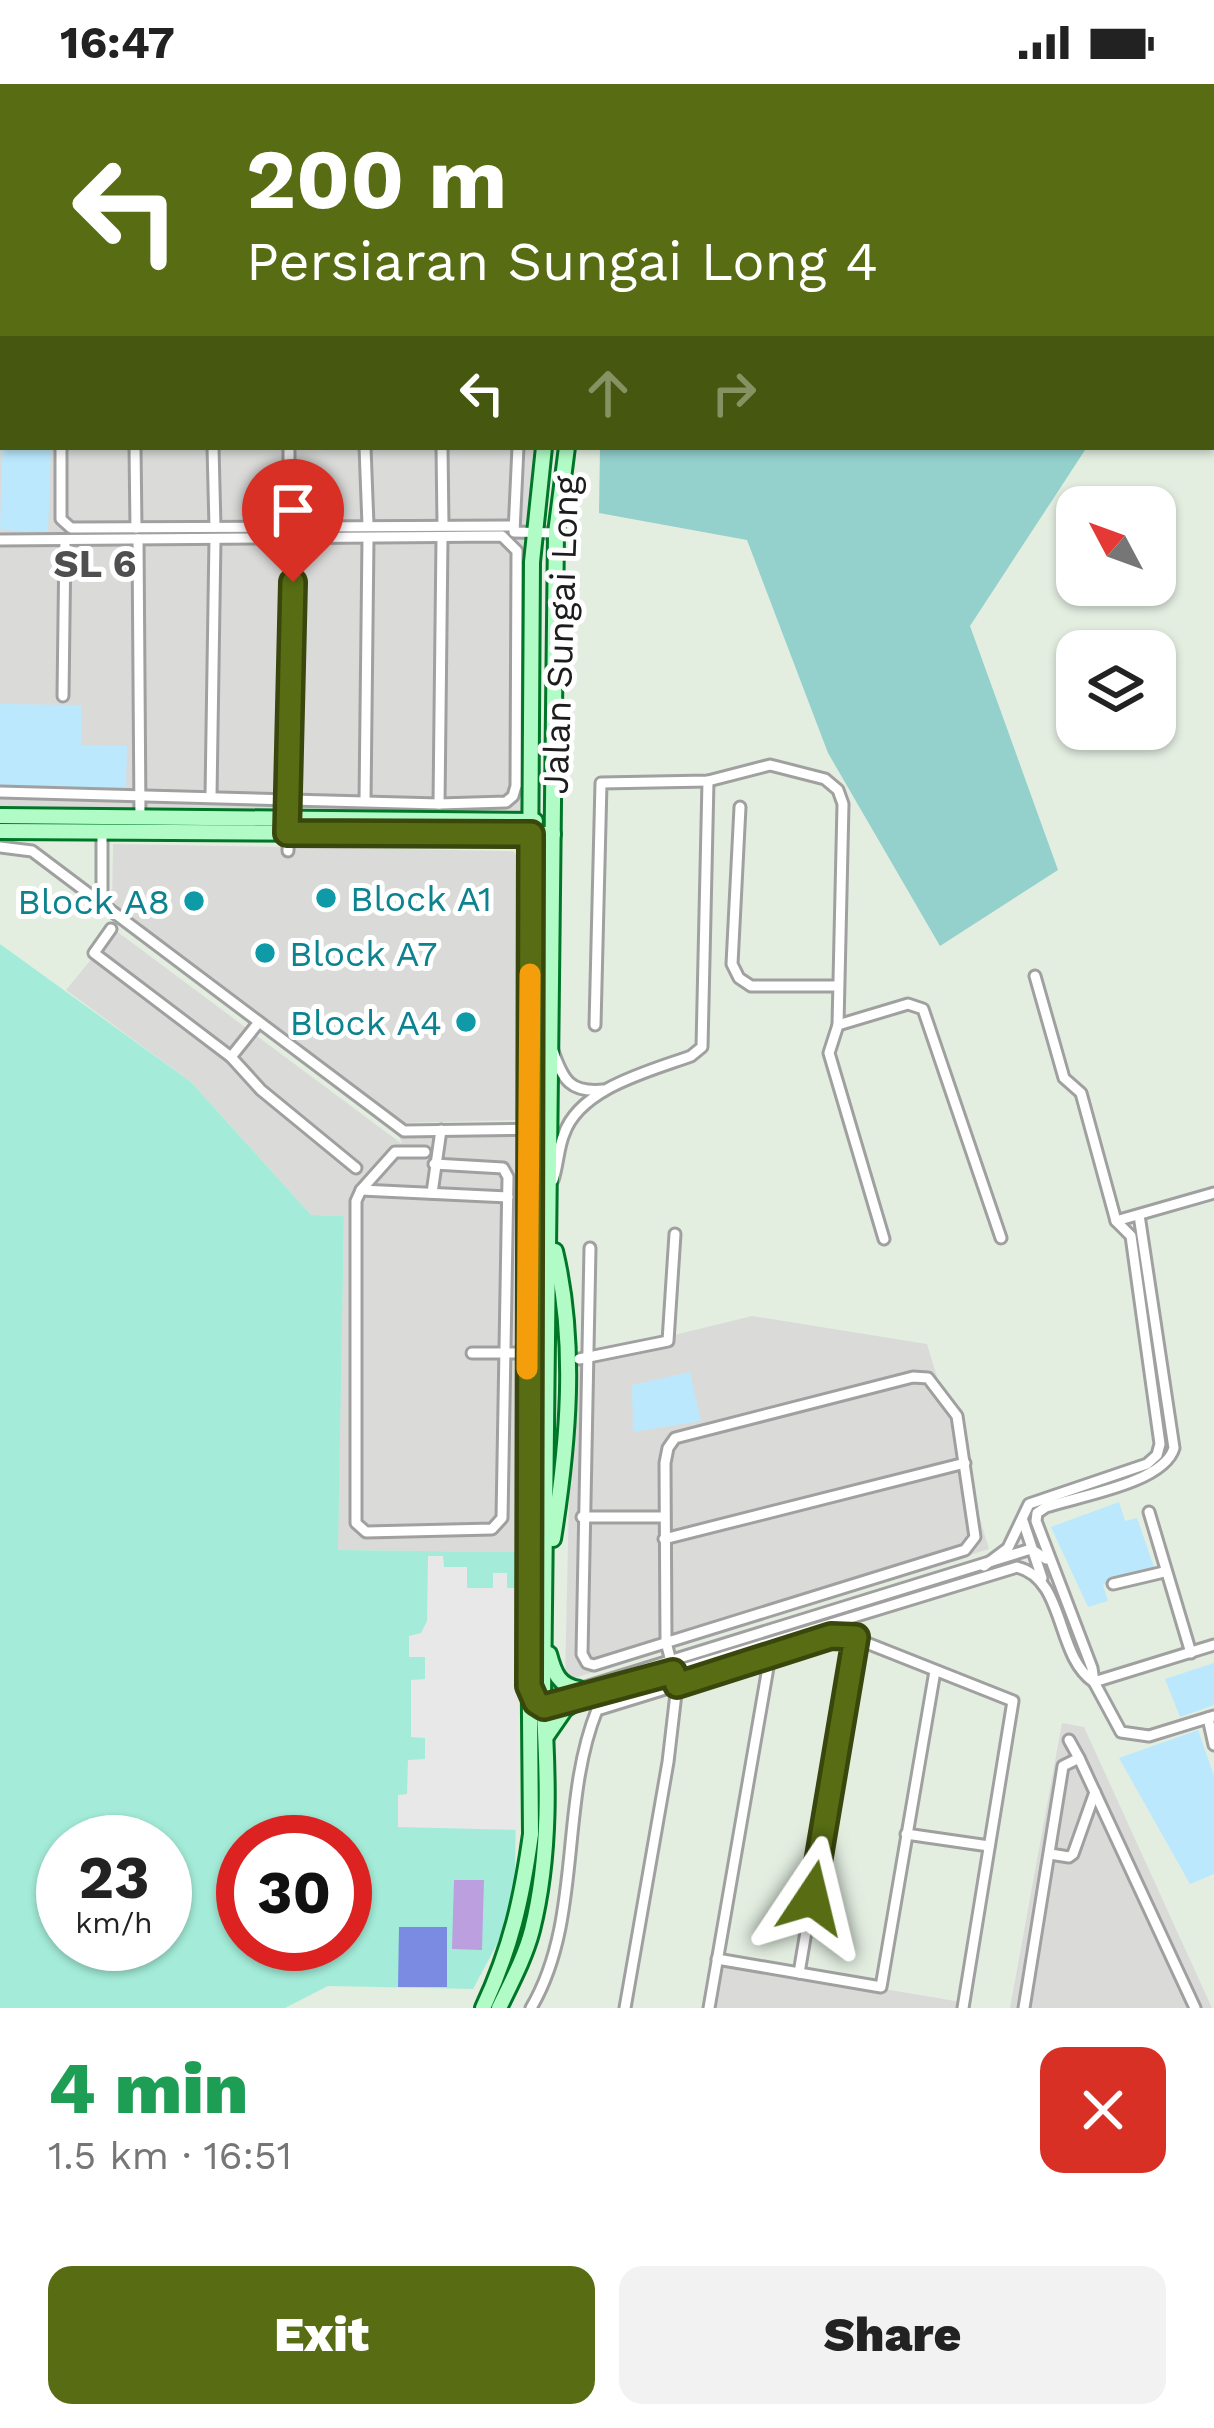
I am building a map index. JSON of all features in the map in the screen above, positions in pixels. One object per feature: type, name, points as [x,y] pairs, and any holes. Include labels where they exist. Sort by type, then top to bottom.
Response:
[{"type":"street","points":[[0,793],[502,803],[511,798],[516,786],[517,551],[512,542],[502,536],[294,540],[71,528],[63,524],[61,450]]},
{"type":"street","points":[[136,450],[140,817]]},
{"type":"street","points":[[211,796],[213,450]]},
{"type":"street","points":[[289,450],[290,526]]},
{"type":"street","points":[[365,450],[368,525]]},
{"type":"street","points":[[442,450],[443,525]]},
{"type":"street","points":[[518,450],[514,532],[556,532]]},
{"type":"street","name":"Jalan Sungai Long","points":[[483,2008],[513,1939],[523,1899],[544,1740],[538,1704],[529,1686],[527,1359],[534,532],[544,450]]},
{"type":"street","name":"Jalan Sungai Long","points":[[499,2008],[531,1934],[542,1879],[538,1704],[545,1637],[556,532],[568,450]]},
{"type":"street","points":[[215,533],[290,526],[514,526]]},
{"type":"street","points":[[0,540],[65,541],[137,533]]},
{"type":"street","points":[[365,801],[368,538]]},
{"type":"street","points":[[439,803],[442,538]]},
{"type":"street","points":[[288,851],[294,540]]},
{"type":"street","points":[[62,696],[65,541]]},
{"type":"street","points":[[533,753],[554,753]]},
{"type":"street","points":[[595,1024],[602,783],[708,782],[770,765],[812,772],[838,790],[843,804],[838,1025],[829,1053],[884,1238]]},
{"type":"street","points":[[549,1193],[564,1132],[576,1114],[608,1089],[691,1056],[702,1047],[708,782]]},
{"type":"street","points":[[740,807],[732,964],[739,978],[751,986],[836,986]]},
{"type":"street","name":"Jalan Sungai Long","points":[[0,816],[553,828]]},
{"type":"street","name":"Jalan Sungai Long","points":[[0,831],[287,825]]},
{"type":"street","points":[[102,832],[102,903]]},
{"type":"street","points":[[0,847],[27,848],[399,1127],[550,1129]]},
{"type":"street","points":[[111,929],[94,953],[231,1057],[261,1090],[356,1168]]},
{"type":"street","points":[[984,1566],[1004,1553],[1025,1509],[1034,1501],[1147,1464],[1157,1456],[1160,1444],[1131,1236],[1116,1221],[1081,1093],[1064,1078],[1035,976]]},
{"type":"street","points":[[838,1025],[908,1004],[923,1009],[1001,1238]]},
{"type":"street","points":[[231,1057],[259,1022]]},
{"type":"street","points":[[551,1046],[564,1081],[573,1088],[608,1089]]},
{"type":"street","points":[[425,1153],[395,1152],[356,1201],[356,1523],[366,1532],[492,1529],[502,1518],[508,1177],[503,1168],[434,1164],[425,1153],[428,1130]]},
{"type":"street","points":[[432,1192],[441,1130]]},
{"type":"street","points":[[361,1190],[508,1197]]},
{"type":"street","points":[[1116,1221],[1214,1193]]},
{"type":"street","points":[[1094,1682],[1079,1671],[1044,1584],[1036,1517],[1040,1510],[1156,1473],[1171,1460],[1174,1448],[1139,1215]]},
{"type":"street","points":[[545,1591],[565,1463],[567,1361],[567,1300],[550,1229]]},
{"type":"street","points":[[567,1361],[668,1341],[675,1234]]},
{"type":"street","points":[[590,1248],[582,1517],[582,1654],[586,1663],[594,1665],[666,1642],[972,1544],[975,1538],[957,1416],[928,1378],[913,1377],[675,1438],[668,1448],[664,1539],[666,1642],[677,1685],[625,2008]]},
{"type":"street","points":[[472,1353],[502,1352],[527,1359]]},
{"type":"street","points":[[503,1366],[527,1359]]},
{"type":"street","points":[[664,1539],[964,1462]]},
{"type":"street","points":[[1149,1512],[1191,1653]]},
{"type":"street","points":[[582,1517],[664,1517]]},
{"type":"street","points":[[1023,1521],[1121,1732],[1149,1736],[1211,1717],[1214,1745]]},
{"type":"street","points":[[672,1667],[1039,1552]]},
{"type":"street","points":[[538,1704],[1017,1567],[1039,1552]]},
{"type":"street","points":[[1017,1567],[1032,1572],[1044,1584]]},
{"type":"street","points":[[1113,1584],[1164,1572]]},
{"type":"street","points":[[531,2008],[553,1962],[595,1715],[602,1708],[831,1636],[856,1637],[1013,1701],[963,2008]]},
{"type":"street","points":[[545,1637],[557,1678],[579,1694]]},
{"type":"street","points":[[799,1973],[856,1637]]},
{"type":"street","points":[[1094,1682],[1214,1645]]},
{"type":"street","points":[[710,2008],[770,1656]]},
{"type":"street","points":[[718,1959],[881,1987],[935,1671]]},
{"type":"street","points":[[544,1740],[579,1694]]},
{"type":"street","points":[[1069,1740],[1195,2008]]},
{"type":"street","points":[[1024,2008],[1063,1766],[1079,1759]]},
{"type":"street","points":[[1050,1854],[1069,1858],[1073,1854],[1095,1792]]},
{"type":"street","points":[[906,1834],[989,1846]]},
{"type":"shaded area","name":"SL 6","points":[[0,450],[536,450],[529,814],[0,807]]},
{"type":"shaded area","points":[[2,450],[51,450],[48,532],[0,530]]},
{"type":"shaded area","points":[[600,450],[1085,450],[1062,486],[1056,486],[1056,494],[970,626],[1058,870],[940,946],[828,753],[747,540],[599,513]]},
{"type":"shaded area","points":[[0,704],[81,705],[81,745],[127,746],[126,789],[0,786]]},
{"type":"shaded area","points":[[113,844],[513,851],[524,865],[516,1120],[397,1123],[112,905]]},
{"type":"shaded area","points":[[115,930],[402,1144],[397,1130],[529,1129],[528,1354],[519,1552],[337,1550],[344,1216],[311,1215],[191,1082],[66,990]]},
{"type":"shaded area","points":[[0,944],[191,1082],[311,1215],[344,1216],[338,1550],[519,1552],[515,1879],[503,1933],[473,1989],[328,1986],[285,2008],[0,2008]]},
{"type":"shaded area","points":[[752,1316],[927,1344],[989,1549],[565,1681],[572,1360]]},
{"type":"shaded area","points":[[690,1372],[701,1421],[633,1432],[632,1385]]},
{"type":"shaded area","points":[[1119,1502],[1125,1521],[1137,1518],[1154,1567],[1103,1585],[1108,1601],[1088,1607],[1051,1527]]},
{"type":"shaded area","points":[[428,1556],[443,1556],[444,1567],[467,1567],[467,1588],[493,1588],[493,1573],[507,1573],[507,1588],[517,1588],[517,1830],[398,1827],[398,1795],[407,1794],[408,1760],[425,1759],[425,1738],[411,1737],[411,1680],[425,1679],[425,1657],[409,1657],[409,1636],[421,1633],[427,1621]]},
{"type":"shaded area","points":[[1214,1663],[1214,1705],[1180,1717],[1165,1679]]},
{"type":"shaded area","points":[[1062,1723],[1084,1727],[1212,2008],[1010,2008]]},
{"type":"shaded area","points":[[1198,1730],[1214,1776],[1214,1874],[1190,1884],[1119,1758]]},
{"type":"shaded area","points":[[454,1880],[484,1880],[482,1950],[452,1949]]},
{"type":"shaded area","points":[[399,1927],[447,1927],[447,1987],[398,1987]]},
{"type":"shaded area","points":[[719,1961],[961,2002],[960,2008],[711,2008]]},
{"type":"slow traffic","points":[[527,1369],[530,974]]},
{"type":"place","name":"Block A1","points":[[326,898]]},
{"type":"place","name":"Block A8","points":[[194,901]]},
{"type":"place","name":"Block A7","points":[[265,953]]},
{"type":"place","name":"Block A4","points":[[466,1022]]},
{"type":"district","name":"SL 6","points":[[95,563]]},
{"type":"route","points":[[293,582],[287,833],[531,834],[529,1686],[536,1702],[544,1707],[673,1672],[677,1685],[831,1636],[856,1637],[812,1898]]}]
